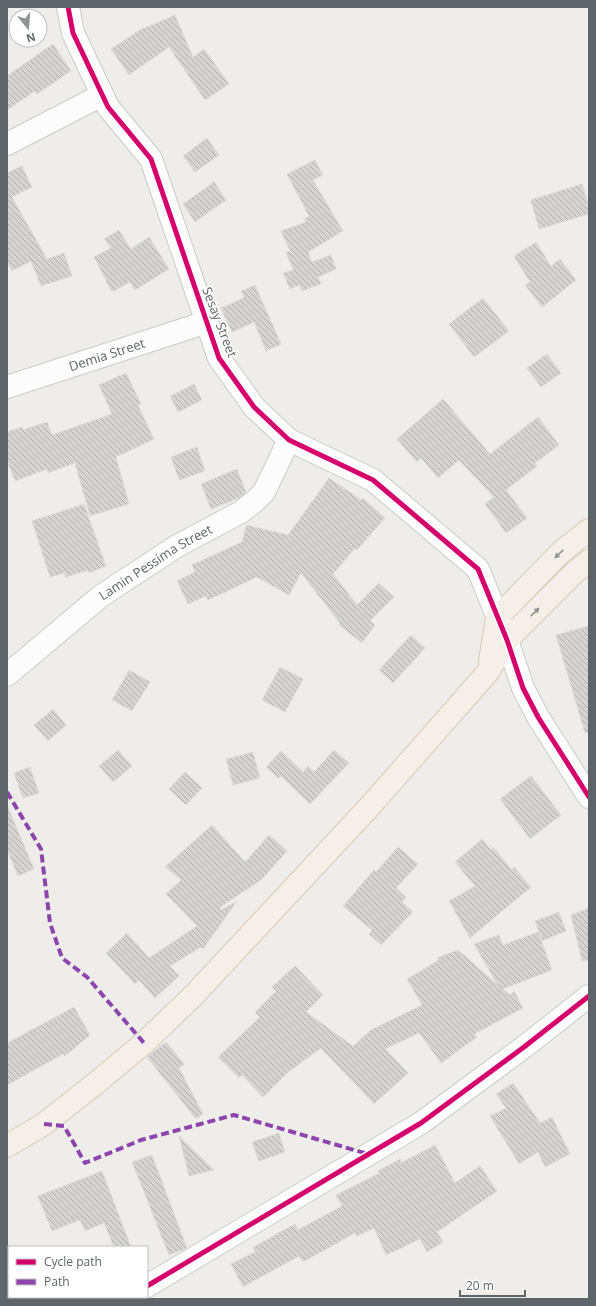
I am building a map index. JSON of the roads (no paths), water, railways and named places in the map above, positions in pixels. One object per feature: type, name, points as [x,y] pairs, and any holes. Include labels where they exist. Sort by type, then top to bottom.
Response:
[{"type":"main road","points":[[488,672],[497,618],[561,552],[589,530]]},
{"type":"main road","points":[[7,1146],[44,1124],[95,1084],[144,1043],[193,996],[371,805],[488,672],[507,640],[574,572],[589,561]]},
{"type":"street","name":"Sesay Street","points":[[68,7],[73,33],[102,96],[108,107],[150,159],[219,358],[254,407],[289,440],[373,480],[478,569],[507,640],[516,671],[538,717],[589,797]]},
{"type":"street","points":[[7,144],[102,96]]},
{"type":"street","name":"Demia Street","points":[[7,387],[207,322]]},
{"type":"street","name":"Lamin Pessima Street","points":[[7,675],[101,596],[177,546],[241,512],[255,501],[264,492],[289,440]]},
{"type":"street","points":[[148,1285],[421,1123],[524,1047],[589,996]]}]
